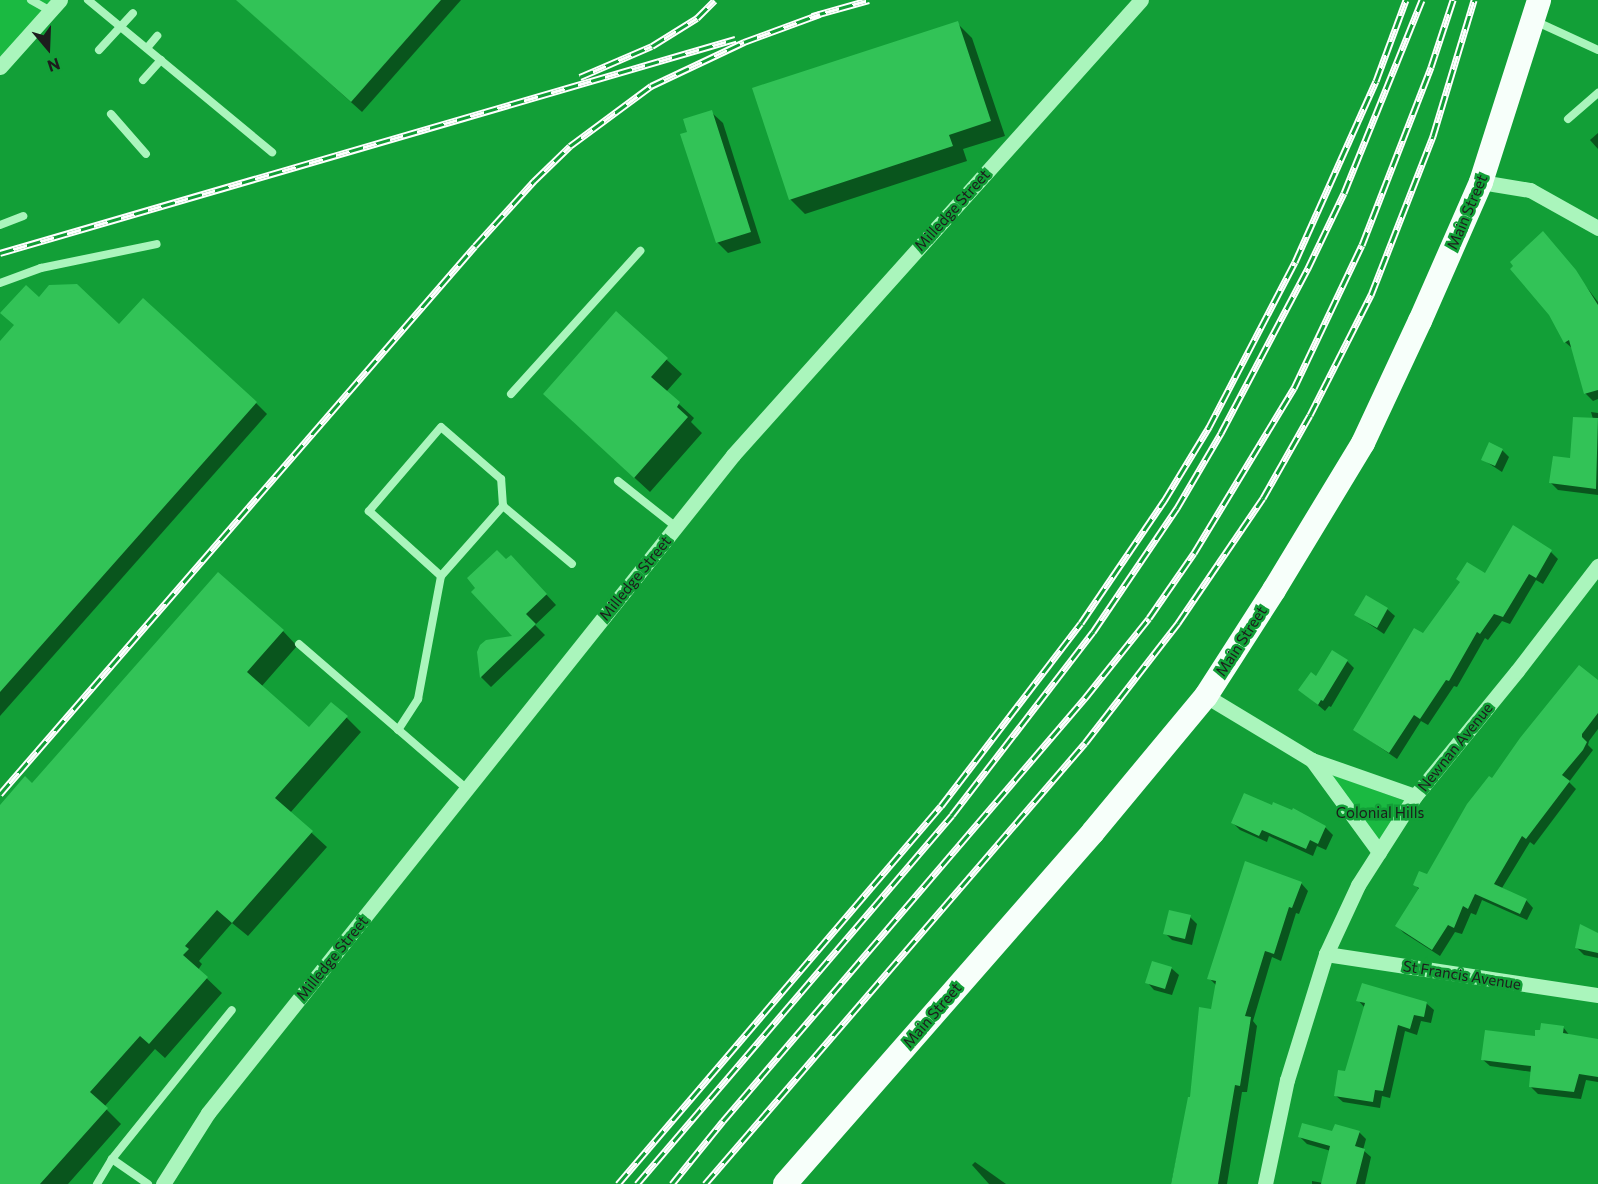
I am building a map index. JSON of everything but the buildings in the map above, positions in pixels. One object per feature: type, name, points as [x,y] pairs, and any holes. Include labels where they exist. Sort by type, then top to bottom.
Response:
[{"type":"main road","name":"Main Street","points":[[785,1184],[1093,832],[1206,696],[1363,443],[1481,182],[1536,10]]},
{"type":"street","name":"Milledge Street","points":[[164,1184],[208,1113],[733,455],[1141,0]]},
{"type":"street","points":[[0,68],[55,5]]},
{"type":"street","points":[[1481,182],[1530,190],[1598,228]]},
{"type":"street","name":"Newnan Avenue","points":[[1265,1184],[1287,1080],[1326,954],[1358,885],[1415,796],[1517,671],[1598,566]]},
{"type":"street","points":[[1206,696],[1312,760],[1415,796]]},
{"type":"street","points":[[1312,760],[1379,852]]},
{"type":"street","name":"St Francis Avenue","points":[[1326,954],[1598,995]]},
{"type":"lane","points":[[31,0],[55,5]]},
{"type":"lane","points":[[88,0],[272,152]]},
{"type":"lane","points":[[1536,10],[1598,50]]},
{"type":"lane","points":[[99,50],[133,13]]},
{"type":"lane","points":[[147,48],[157,36]]},
{"type":"lane","points":[[143,80],[161,60]]},
{"type":"lane","points":[[1568,119],[1598,93]]},
{"type":"lane","points":[[111,114],[146,154]]},
{"type":"lane","points":[[0,225],[23,216]]},
{"type":"lane","points":[[0,283],[41,268],[157,244]]},
{"type":"lane","points":[[511,394],[640,251]]},
{"type":"lane","points":[[441,576],[369,511],[441,427],[501,479],[503,506],[572,564]]},
{"type":"lane","points":[[618,481],[676,527]]},
{"type":"lane","points":[[398,730],[418,699],[441,576],[503,506]]},
{"type":"lane","points":[[299,644],[467,789]]},
{"type":"lane","points":[[97,1184],[112,1159],[232,1010]]},
{"type":"lane","points":[[112,1159],[148,1184]]},
{"type":"green space","points":[[0,0],[62,0],[12,66],[0,65]]},
{"type":"green space","name":"Colonial Hills","points":[[1319,770],[1411,803],[1383,846]]},
{"type":"railway","points":[[580,77],[652,46],[697,18],[715,0]]},
{"type":"railway","points":[[812,16],[869,0]]},
{"type":"railway","points":[[618,1184],[941,806],[1081,623],[1164,501],[1209,427],[1295,262],[1376,81],[1406,0]]},
{"type":"railway","points":[[637,1184],[952,815],[1093,632],[1177,508],[1221,433],[1308,268],[1344,193],[1422,0]]},
{"type":"railway","points":[[672,1184],[723,1121],[1085,698],[1149,618],[1194,553],[1294,388],[1362,245],[1431,67],[1453,0]]},
{"type":"railway","points":[[705,1184],[1085,743],[1178,623],[1263,498],[1310,415],[1371,295],[1433,136],[1474,0]]},
{"type":"railway","points":[[0,794],[475,246],[534,181],[570,146],[651,86],[744,42],[820,14]]},
{"type":"railway","points":[[0,253],[735,39]]}]
